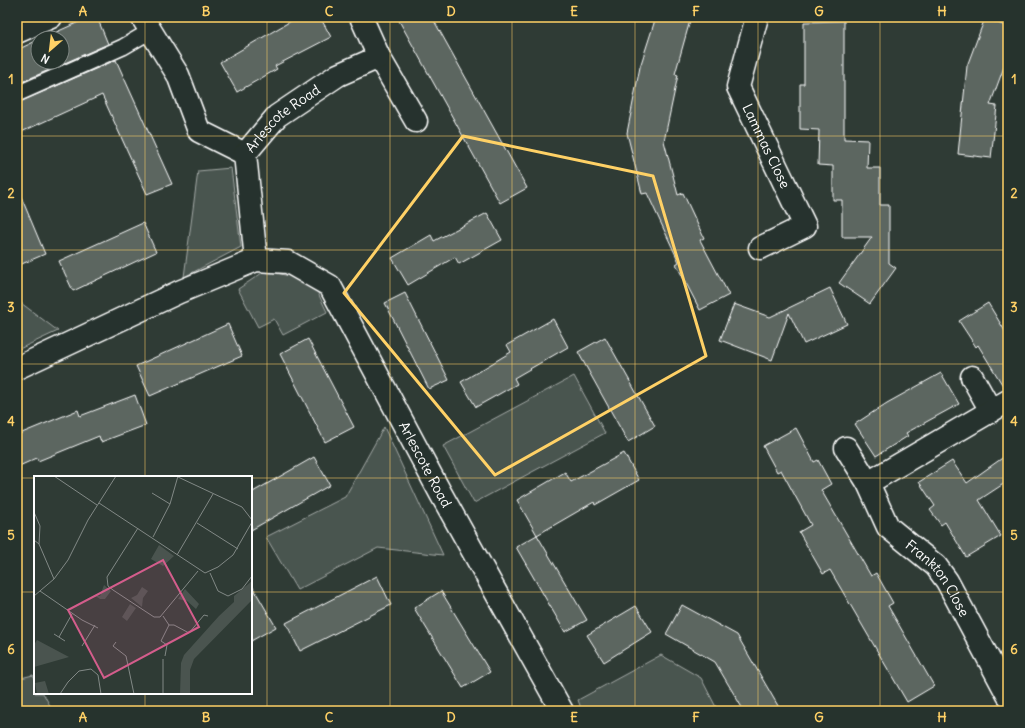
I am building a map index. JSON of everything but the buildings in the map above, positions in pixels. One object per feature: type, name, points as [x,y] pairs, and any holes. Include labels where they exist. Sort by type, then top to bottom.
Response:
[{"type":"street","points":[[17,32],[52,17]]},
{"type":"street","points":[[361,17],[379,57],[416,120]]},
{"type":"street","name":"Lammas Close","points":[[757,17],[738,87],[805,226],[760,248]]},
{"type":"street","points":[[147,24],[178,75],[199,131],[245,154]]},
{"type":"street","name":"Arlescote Road","points":[[256,260],[245,154],[278,116],[338,76],[379,57]]},
{"type":"street","name":"Arlescote Road","points":[[17,368],[179,292],[256,260],[288,262],[330,286],[441,494],[562,711]]},
{"type":"street","points":[[868,483],[999,406],[972,378]]},
{"type":"street","name":"Frankton Close","points":[[846,448],[868,483],[888,527],[936,566],[947,581],[1006,684]]},
{"type":"lane","points":[[17,94],[123,47],[147,24]]},
{"type":"highlighted area","points":[[463,136],[653,176],[706,356],[495,475],[344,293]]},
{"type":"shaded area","points":[[231,168],[241,247],[184,277],[198,171]]},
{"type":"shaded area","points":[[265,271],[295,277],[317,291],[327,312],[283,335],[274,319],[258,327],[238,289]]},
{"type":"shaded area","points":[[17,300],[58,331],[17,350]]},
{"type":"shaded area","points":[[574,376],[605,433],[474,503],[443,446]]},
{"type":"shaded area","points":[[384,427],[443,555],[378,548],[297,590],[266,537],[345,497]]},
{"type":"shaded area","points":[[661,655],[701,678],[718,711],[696,711],[694,709],[691,711],[582,711],[578,700]]},
{"type":"shaded area","points":[[33,675],[34,694],[44,694],[53,711],[17,711],[17,679]]}]
